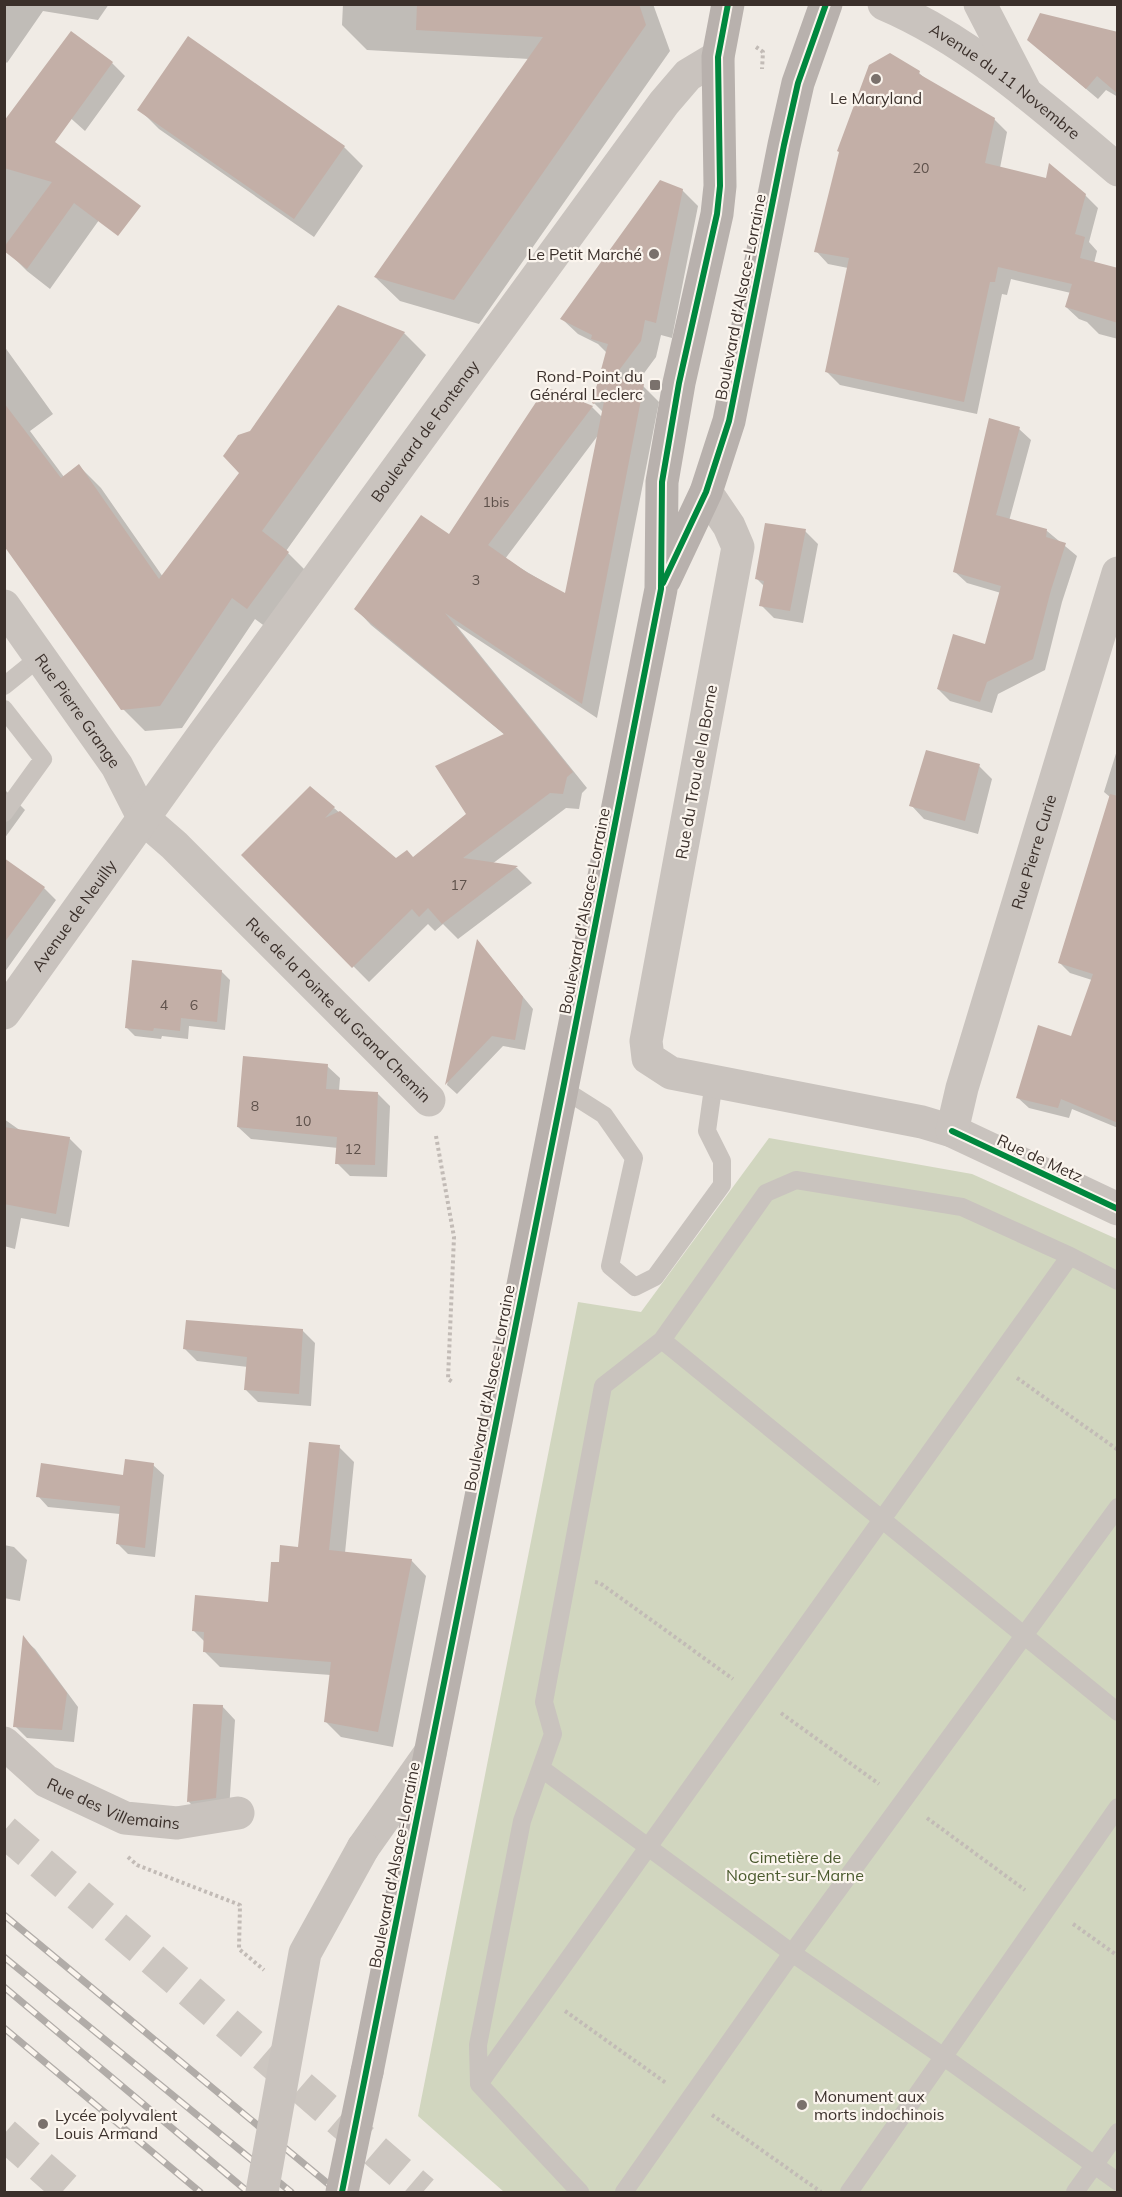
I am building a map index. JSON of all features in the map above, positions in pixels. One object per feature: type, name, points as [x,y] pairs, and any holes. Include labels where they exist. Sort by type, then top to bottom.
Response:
[{"type":"main road","name":"Boulevard d'Alsace-Lorraine","points":[[342,2193],[661,589],[662,482],[679,383],[717,213],[720,186],[718,57],[728,4]]},
{"type":"main road","name":"Boulevard d'Alsace-Lorraine","points":[[661,589],[706,492],[729,421],[798,83],[826,4]]},
{"type":"street","name":"Avenue du 11 Novembre","points":[[884,4],[938,31],[1027,93],[1118,170]]},
{"type":"street","points":[[980,4],[1027,93]]},
{"type":"street","name":"Boulevard de Fontenay","points":[[144,819],[664,103],[688,75],[718,57]]},
{"type":"street","name":"Rue du Trou de la Borne","points":[[648,1058],[646,1041],[738,547],[729,526],[706,492]]},
{"type":"street","name":"Rue Pierre Curie","points":[[952,1131],[962,1088],[1118,573]]},
{"type":"street","name":"Rue Pierre Grange","points":[[4,606],[117,766],[144,819]]},
{"type":"street","name":"Avenue de Neuilly","points":[[4,1013],[144,819]]},
{"type":"street","name":"Rue de la Pointe du Grand Chemin","points":[[144,819],[174,845],[429,1100]]},
{"type":"street","name":"Rue de Metz","points":[[648,1058],[671,1073],[922,1122],[952,1131],[1118,1209]]},
{"type":"street","name":"Rue des Villemains","points":[[4,1743],[46,1781],[125,1818],[177,1823],[238,1813]]},
{"type":"street","points":[[262,2193],[305,1953],[363,1848],[430,1753]]},
{"type":"lane","points":[[4,686],[40,657]]},
{"type":"lane","points":[[4,709],[43,759],[4,813]]},
{"type":"lane","points":[[563,1089],[604,1115],[634,1158],[610,1266],[635,1287],[655,1277],[722,1185],[722,1161],[707,1131],[714,1082]]},
{"type":"lane","points":[[580,2193],[479,2084],[478,2045],[519,1832],[553,1734],[544,1702],[603,1386],[662,1340],[766,1193],[796,1180],[962,1207],[1070,1256],[1118,1281]]},
{"type":"lane","points":[[479,2084],[1070,1256]]},
{"type":"lane","points":[[662,1340],[1118,1712]]},
{"type":"lane","points":[[624,2193],[792,1953],[1118,1508]]},
{"type":"lane","points":[[542,1769],[792,1953],[944,2057],[1118,2182]]},
{"type":"lane","points":[[849,2193],[1118,1807]]},
{"type":"lane","points":[[1075,2193],[1118,2132]]},
{"type":"path","points":[[750,45],[759,47],[763,52],[762,73],[768,74]]},
{"type":"path","points":[[994,1361],[1118,1450]]},
{"type":"path","points":[[568,1574],[600,1583],[1118,1956]]},
{"type":"path","points":[[120,1850],[137,1865],[240,1905],[239,1949],[267,1974]]},
{"type":"green space","name":"Cimetière de Nogent-sur-Marne","points":[[769,1138],[972,1174],[1117,1239],[1117,2192],[504,2192],[418,2116],[578,1302],[641,1312]]},
{"type":"building","points":[[417,4],[639,4],[646,25],[454,300],[374,277],[543,37],[416,30]]},
{"type":"building","points":[[1040,13],[1118,32],[1118,94],[1097,76],[1086,89],[1027,40]]},
{"type":"building","points":[[71,31],[113,62],[55,142],[141,206],[118,236],[74,203],[27,269],[4,251],[4,247],[52,182],[4,168],[4,121]]},
{"type":"building","points":[[188,36],[345,146],[294,219],[137,110]]},
{"type":"building","points":[[890,53],[920,71],[919,74],[995,118],[985,163],[1046,178],[1049,163],[1086,194],[1075,234],[1085,237],[1080,258],[1118,268],[1118,323],[1065,307],[1072,284],[998,267],[995,282],[990,282],[964,402],[825,372],[849,258],[814,252],[839,152],[837,151],[869,65]]},
{"type":"building","points":[[660,180],[683,189],[656,323],[645,320],[641,341],[614,377],[644,384],[582,704],[445,613],[573,772],[567,777],[563,794],[550,793],[463,858],[518,866],[442,924],[428,908],[419,917],[412,909],[352,968],[241,855],[310,786],[335,807],[325,818],[340,811],[396,858],[407,850],[413,857],[466,814],[435,766],[504,734],[354,609],[421,515],[449,534],[546,387],[593,406],[488,545],[528,573],[565,593],[607,387],[594,404],[592,403],[608,344],[591,339],[592,335],[560,319]]},
{"type":"building","points":[[338,305],[405,332],[262,531],[289,552],[247,609],[232,598],[160,706],[121,710],[4,546],[4,403],[61,478],[79,464],[159,579],[239,473],[223,456],[238,435],[250,431]]},
{"type":"building","points":[[989,418],[1020,427],[996,515],[1047,529],[1046,537],[1066,543],[1033,659],[987,682],[980,702],[937,689],[953,634],[985,644],[1001,586],[953,572]]},
{"type":"building","points":[[765,523],[806,529],[790,611],[759,606],[764,581],[755,579]]},
{"type":"building","points":[[926,750],[980,764],[965,821],[909,806]]},
{"type":"building","points":[[1110,794],[1118,796],[1118,1123],[1061,1099],[1058,1108],[1016,1098],[1038,1025],[1071,1036],[1093,974],[1058,963]]},
{"type":"building","points":[[4,858],[45,887],[4,943]]},
{"type":"building","points":[[477,939],[523,997],[515,1040],[492,1036],[445,1085]]},
{"type":"building","points":[[132,960],[222,970],[217,1022],[181,1018],[180,1031],[125,1028]]},
{"type":"building","points":[[243,1056],[328,1064],[326,1089],[378,1092],[375,1165],[335,1164],[337,1137],[237,1127]]},
{"type":"building","points":[[4,1127],[70,1137],[56,1214],[4,1204]]},
{"type":"building","points":[[186,1320],[303,1329],[299,1394],[244,1390],[247,1357],[183,1349]]},
{"type":"building","points":[[309,1442],[340,1445],[329,1550],[412,1559],[378,1732],[324,1722],[331,1662],[203,1652],[204,1632],[192,1631],[195,1595],[268,1602],[271,1562],[279,1562],[280,1545],[298,1547]]},
{"type":"building","points":[[125,1459],[154,1463],[145,1548],[116,1544],[120,1506],[36,1497],[41,1463],[123,1475]]},
{"type":"building","points":[[23,1635],[67,1693],[62,1730],[13,1727]]},
{"type":"building","points":[[193,1704],[223,1705],[216,1798],[187,1802]]},
{"type":"tunnel","points":[[4,1831],[423,2192]]},
{"type":"tunnel","points":[[4,2134],[70,2192]]},
{"type":"railway","points":[[4,1915],[338,2192]]},
{"type":"railway","points":[[4,1957],[291,2192]]},
{"type":"railway","points":[[4,1987],[248,2192]]},
{"type":"railway","points":[[4,2028],[200,2192]]},
{"type":"cycle path","points":[[342,2192],[661,589],[662,482],[679,383],[717,214],[720,186],[718,57],[728,4]]},
{"type":"cycle path","points":[[663,583],[706,492],[729,421],[798,83],[826,4]]},
{"type":"cycle path","points":[[952,1131],[1118,1209]]},
{"type":"place","name":"Le Maryland","points":[[876,79]]},
{"type":"place","name":"Le Petit Marché","points":[[654,254]]},
{"type":"place","name":"Rond-Point du Général Leclerc","points":[[655,385]]},
{"type":"place","name":"Monument aux morts indochinois","points":[[802,2105]]},
{"type":"place","name":"Lycée polyvalent Louis Armand","points":[[43,2124]]}]
